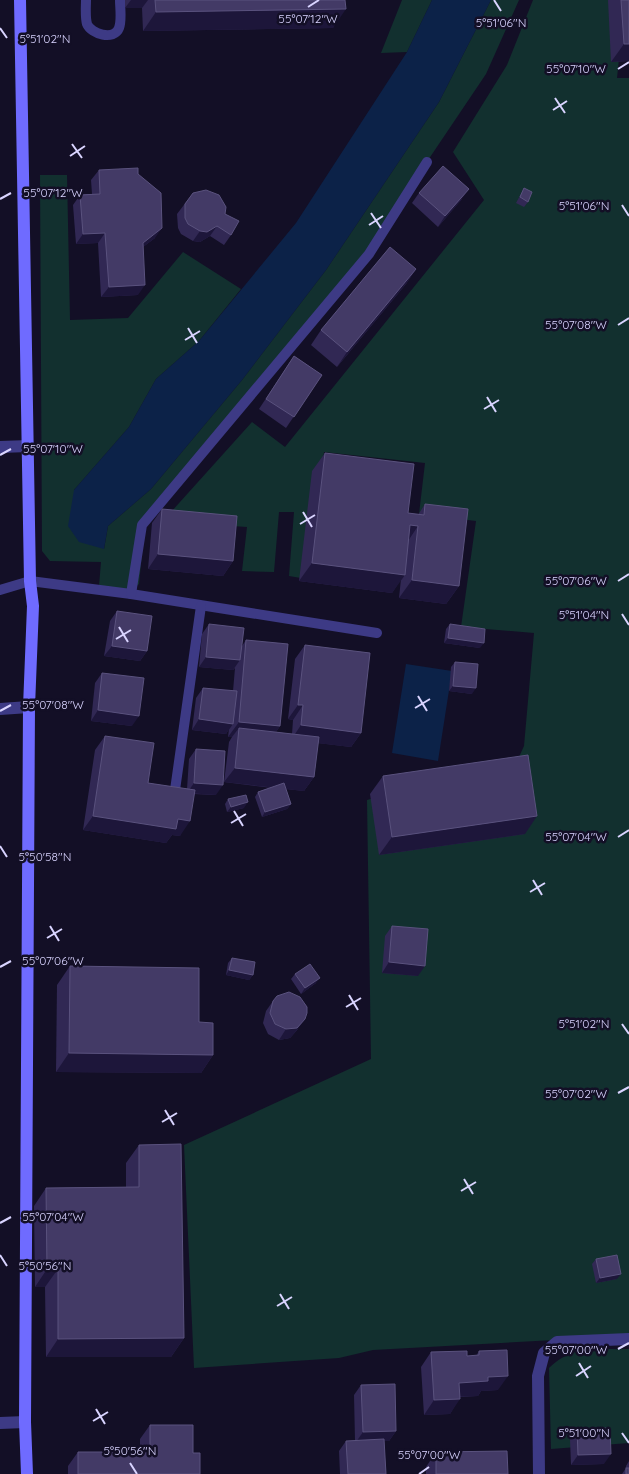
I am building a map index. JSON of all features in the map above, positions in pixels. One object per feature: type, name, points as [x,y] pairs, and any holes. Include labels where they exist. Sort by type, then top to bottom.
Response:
[{"type":"street","points":[[20,0],[30,581],[33,606],[29,707],[25,1422],[27,1474]]},
{"type":"street","points":[[0,447],[29,446]]},
{"type":"street","points":[[0,709],[29,707]]},
{"type":"street","points":[[538,1474],[538,1376],[544,1353],[557,1342],[629,1340]]},
{"type":"street","points":[[0,1423],[25,1422]]},
{"type":"lane","points":[[86,0],[86,23],[91,31],[111,35],[117,32],[120,27],[120,0]]},
{"type":"lane","points":[[131,594],[142,525],[369,254],[427,162]]},
{"type":"lane","points":[[0,590],[30,581],[131,594],[377,634]]},
{"type":"lane","points":[[174,790],[201,606]]},
{"type":"green space","points":[[402,0],[432,0],[407,52],[381,53]]},
{"type":"green space","points":[[491,0],[519,0],[486,74],[344,285],[145,524],[139,584],[131,591],[99,586],[101,562],[50,561],[42,551],[40,175],[67,175],[70,320],[128,318],[183,252],[241,289],[199,341],[156,379],[129,427],[74,490],[104,549],[108,526],[151,489],[242,380],[326,270],[439,102]]},
{"type":"green space","points":[[533,0],[625,0],[617,78],[629,78],[629,1336],[373,1350],[339,1358],[194,1368],[184,1145],[371,1059],[367,800],[519,757],[524,746],[534,633],[461,627],[476,521],[419,514],[425,463],[324,452],[307,579],[289,576],[294,512],[279,512],[274,572],[242,571],[247,527],[171,522],[171,512],[252,422],[285,447],[484,200],[453,152],[507,65]]},
{"type":"green space","points":[[596,1349],[629,1349],[629,1443],[551,1449],[549,1368],[558,1360],[577,1352]]},
{"type":"water","points":[[432,0],[491,0],[439,102],[326,270],[242,380],[151,489],[108,526],[104,549],[79,542],[68,526],[74,490],[129,427],[156,379],[199,341],[296,223],[407,52]]},
{"type":"water","points":[[406,664],[452,671],[438,761],[392,753]]},
{"type":"building","points":[[155,0],[345,0],[346,9],[156,12]]},
{"type":"building","points":[[621,0],[629,0],[629,44],[624,44]]},
{"type":"building","points":[[443,166],[469,189],[445,216],[419,193]]},
{"type":"building","points":[[138,168],[138,174],[161,193],[162,228],[143,243],[145,285],[109,287],[105,233],[83,234],[80,195],[100,194],[99,170]]},
{"type":"building","points":[[524,188],[532,192],[528,202],[520,197]]},
{"type":"building","points":[[206,190],[219,195],[226,207],[225,214],[239,221],[231,235],[217,226],[207,232],[200,231],[188,224],[185,218],[185,204],[193,193]]},
{"type":"building","points":[[390,247],[416,269],[347,352],[321,330]]},
{"type":"building","points":[[294,356],[322,375],[294,417],[266,399]]},
{"type":"building","points":[[325,453],[414,464],[408,513],[424,515],[425,504],[468,509],[459,586],[412,580],[418,526],[410,525],[405,575],[312,563]]},
{"type":"building","points":[[162,509],[237,516],[233,561],[158,554]]},
{"type":"building","points":[[117,611],[152,616],[147,651],[112,646]]},
{"type":"building","points":[[209,624],[244,628],[240,660],[206,657]]},
{"type":"building","points":[[450,624],[485,629],[484,643],[448,638]]},
{"type":"building","points":[[246,640],[288,644],[280,726],[239,722]]},
{"type":"building","points":[[305,645],[370,653],[361,733],[301,725],[303,705],[298,705]]},
{"type":"building","points":[[455,662],[478,664],[476,688],[453,686]]},
{"type":"building","points":[[102,673],[144,678],[139,716],[98,710]]},
{"type":"building","points":[[203,688],[237,691],[233,724],[199,719]]},
{"type":"building","points":[[239,728],[319,737],[314,777],[235,768]]},
{"type":"building","points":[[105,736],[154,743],[148,783],[195,790],[190,821],[178,819],[176,829],[93,816]]},
{"type":"building","points":[[196,749],[225,751],[223,785],[194,783]]},
{"type":"building","points":[[528,755],[537,816],[392,837],[383,776]]},
{"type":"building","points":[[284,783],[291,804],[265,812],[258,792]]},
{"type":"building","points":[[246,795],[248,802],[231,807],[228,799]]},
{"type":"building","points":[[392,926],[428,929],[425,966],[389,962]]},
{"type":"building","points":[[232,958],[255,962],[253,975],[229,970]]},
{"type":"building","points":[[310,964],[320,978],[305,988],[295,974]]},
{"type":"building","points":[[70,966],[199,968],[199,1022],[213,1023],[213,1055],[69,1053]]},
{"type":"building","points":[[289,992],[300,997],[307,1007],[307,1013],[305,1019],[297,1028],[286,1029],[275,1024],[270,1013],[273,1001],[277,996]]},
{"type":"building","points":[[181,1144],[184,1338],[58,1339],[58,1269],[47,1269],[46,1188],[139,1187],[139,1145]]},
{"type":"building","points":[[617,1255],[621,1274],[600,1278],[596,1259]]},
{"type":"building","points":[[507,1350],[508,1376],[488,1377],[488,1381],[459,1383],[460,1399],[434,1400],[431,1352],[467,1351],[467,1356],[479,1355],[479,1351]]},
{"type":"building","points":[[395,1384],[396,1431],[363,1432],[361,1385]]},
{"type":"building","points":[[150,1425],[193,1425],[193,1453],[200,1453],[200,1474],[78,1474],[78,1452],[150,1452]]},
{"type":"building","points":[[610,1428],[611,1454],[578,1455],[577,1429]]},
{"type":"building","points":[[384,1439],[386,1474],[348,1474],[346,1441]]},
{"type":"building","points":[[507,1451],[508,1474],[436,1474],[436,1452]]},
{"type":"building","points":[[626,1468],[629,1468],[629,1474],[626,1474]]}]
